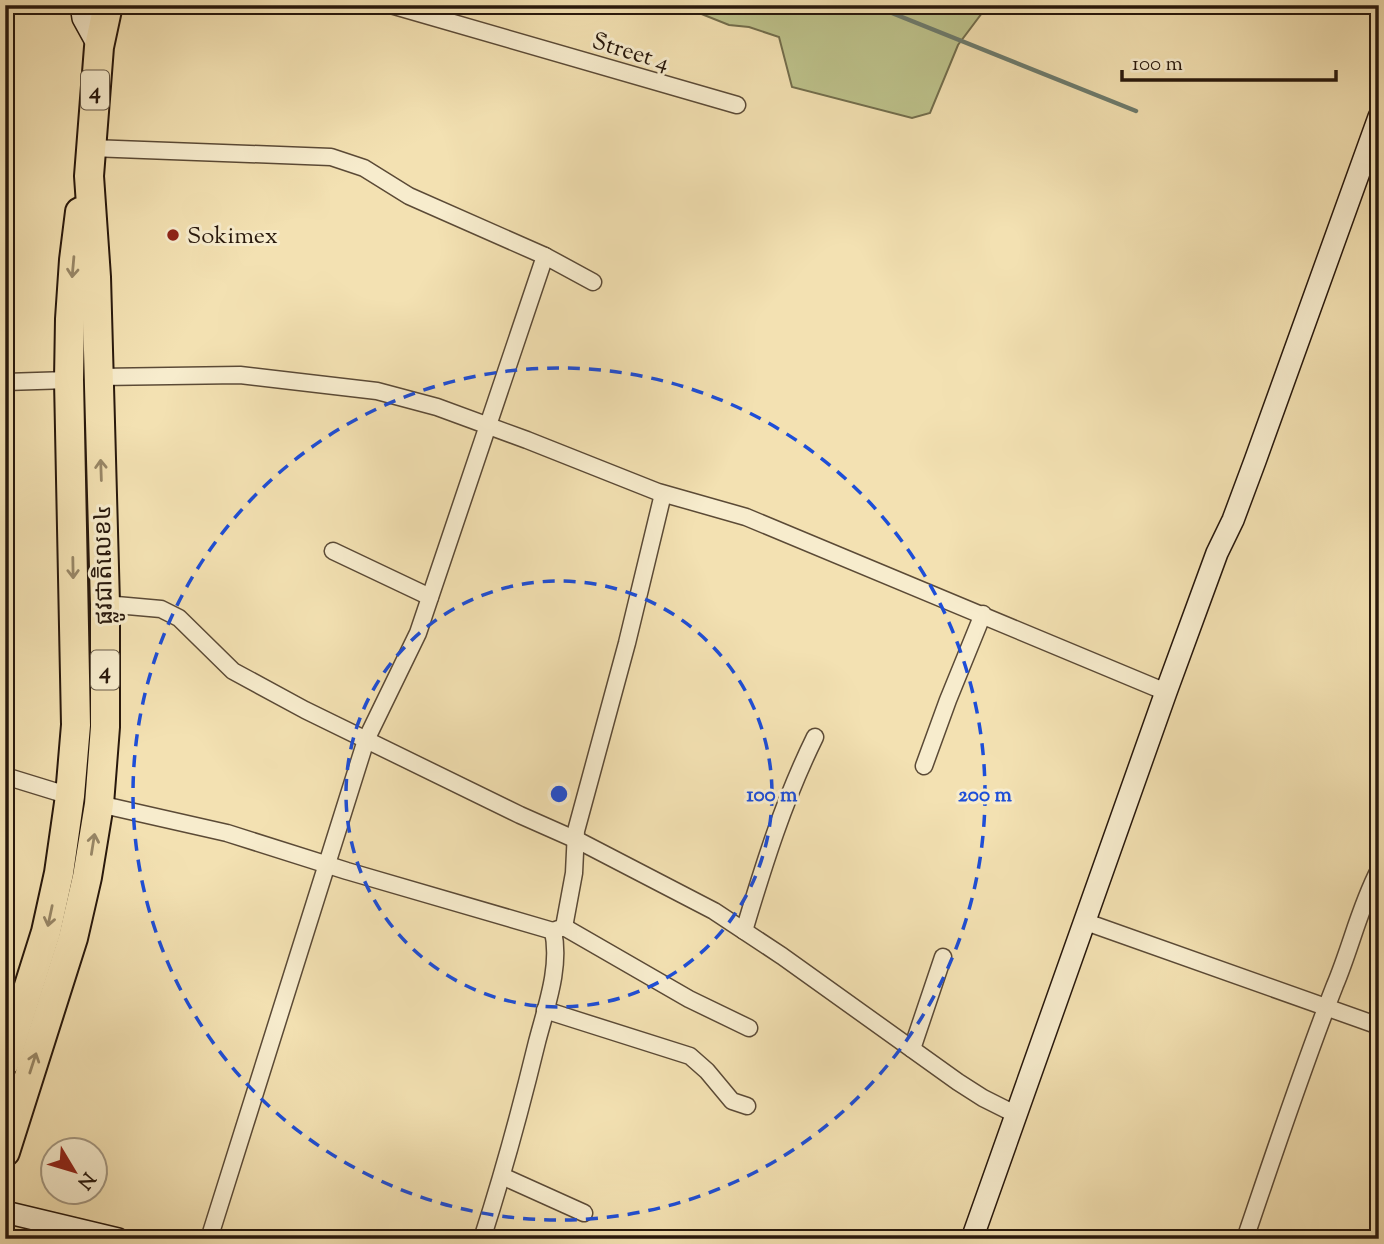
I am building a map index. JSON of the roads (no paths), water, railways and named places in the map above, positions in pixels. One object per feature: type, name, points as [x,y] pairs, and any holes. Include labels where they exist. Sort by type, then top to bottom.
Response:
[{"type":"highway","name":"ផ្លូវជាតិលេខ៤","points":[[5,1062],[46,932],[59,873],[70,796],[76,724],[69,380],[74,260],[90,162],[99,47],[108,5]]},
{"type":"highway","name":"ផ្លូវជាតិលេខ៤","points":[[5,1152],[73,938],[87,877],[99,804],[105,727],[105,604],[90,162]]},
{"type":"street","points":[[81,5],[83,18],[99,47]]},
{"type":"street","name":"S̄treet 4","points":[[391,5],[737,105]]},
{"type":"street","points":[[972,1239],[1166,692],[1217,553],[1233,520],[1255,461],[1379,117]]},
{"type":"street","points":[[90,162],[288,154],[331,157],[364,168],[409,195],[545,256],[593,282]]},
{"type":"street","points":[[209,1239],[366,740],[418,633],[545,256]]},
{"type":"street","points":[[99,377],[240,375],[366,390],[437,407],[663,494],[746,517],[1166,692]]},
{"type":"street","points":[[5,382],[69,380]]},
{"type":"street","points":[[482,1239],[502,1176],[545,1010],[559,929],[574,873],[576,831],[627,643],[663,494]]},
{"type":"street","points":[[333,551],[430,597]]},
{"type":"street","points":[[105,604],[161,609],[179,618],[233,671],[305,710],[520,816],[576,840],[713,911],[975,1093],[1015,1114]]},
{"type":"street","points":[[924,766],[984,614]]},
{"type":"street","points":[[744,931],[775,829],[794,780],[816,737]]},
{"type":"street","points":[[5,776],[70,796]]},
{"type":"street","points":[[99,804],[227,833],[326,864],[559,929],[749,1028]]},
{"type":"street","points":[[1245,1239],[1326,1006],[1369,888],[1379,870]]},
{"type":"street","points":[[1086,922],[1379,1026]]},
{"type":"street","points":[[912,1049],[943,957]]},
{"type":"street","points":[[545,1010],[690,1056],[707,1071],[732,1101],[747,1106]]},
{"type":"street","points":[[502,1176],[584,1213]]},
{"type":"street","points":[[5,1212],[118,1239]]},
{"type":"waterway","points":[[872,5],[1136,111]]},
{"type":"place","name":"Sokimex","points":[[173,235]]}]
